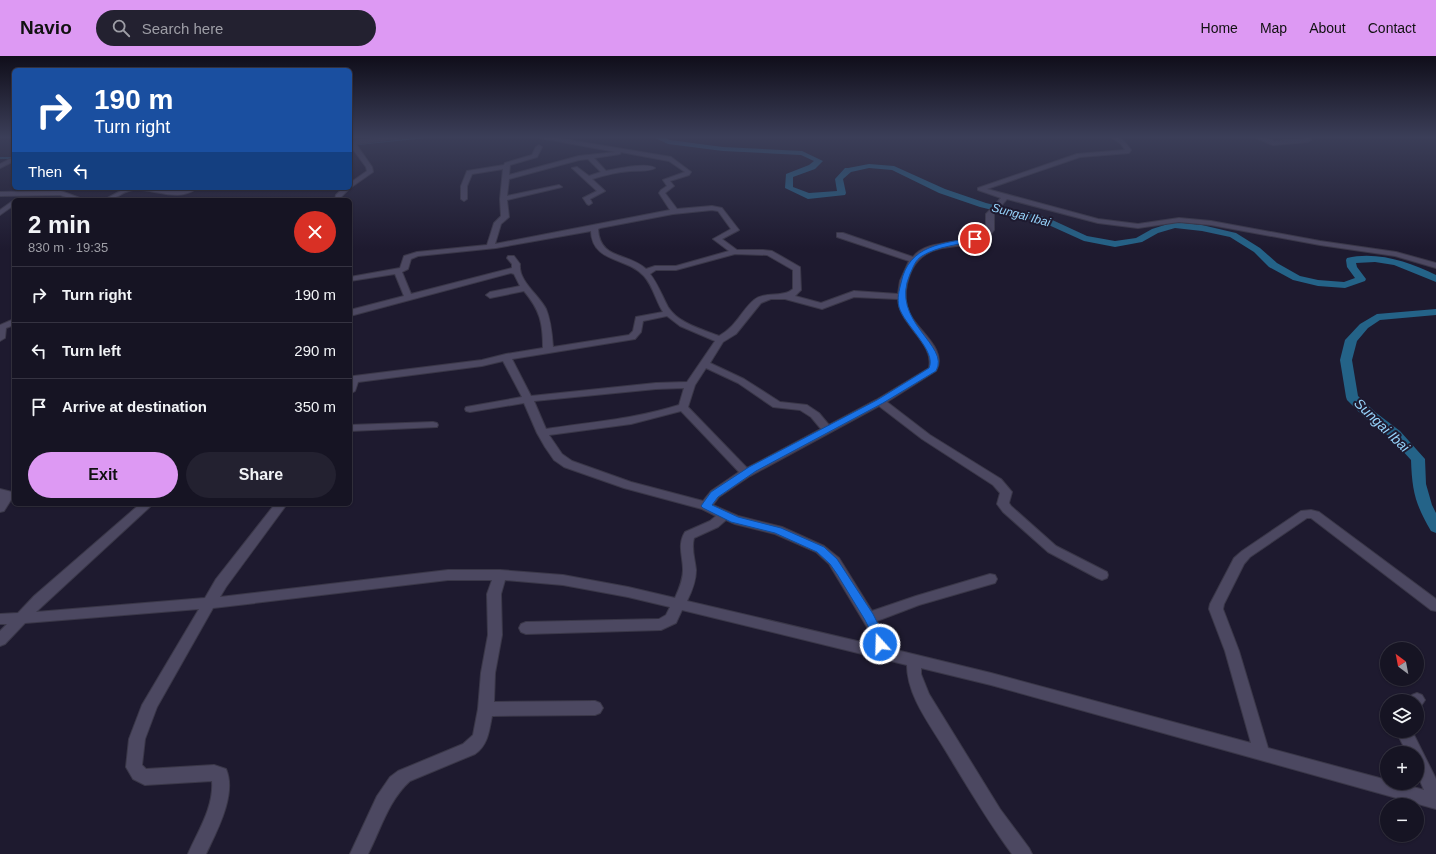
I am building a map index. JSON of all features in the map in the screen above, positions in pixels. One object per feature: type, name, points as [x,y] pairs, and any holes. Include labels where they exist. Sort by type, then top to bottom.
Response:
[{"type":"street","points":[[353,180],[365,174]]},
{"type":"street","points":[[464,199],[464,186],[468,174]]},
{"type":"street","points":[[490,246],[498,223],[505,217],[503,199],[504,180],[506,178],[506,174]]},
{"type":"street","points":[[506,178],[520,174]]},
{"type":"street","points":[[582,174],[602,192],[586,198],[589,203]]},
{"type":"street","points":[[587,178],[601,174]]},
{"type":"street","points":[[673,212],[674,209],[661,192],[670,187],[666,180],[686,174]]},
{"type":"street","points":[[1023,174],[980,189],[1003,200],[1098,221],[1138,226],[1179,220],[1211,223],[1320,243],[1396,254],[1436,266]]},
{"type":"street","points":[[0,194],[12,187]]},
{"type":"street","points":[[503,199],[559,187]]},
{"type":"street","points":[[111,198],[128,190]]},
{"type":"street","points":[[150,190],[178,193],[188,190]]},
{"type":"street","points":[[338,198],[338,196],[345,190]]},
{"type":"street","points":[[20,198],[26,193]]},
{"type":"street","points":[[0,194],[60,193],[76,198]]},
{"type":"street","points":[[706,506],[715,494],[746,473],[880,402],[929,372],[935,363],[934,354],[907,317],[901,297],[905,279],[914,260],[919,255],[937,247],[975,239],[988,233],[990,229],[990,214],[1003,200]]},
{"type":"street","points":[[0,213],[12,204]]},
{"type":"street","points":[[352,278],[404,269],[407,258],[413,255],[490,246],[594,228],[673,212],[720,209],[735,230],[717,238],[735,252]]},
{"type":"street","points":[[594,228],[594,241],[599,248],[610,255],[632,264],[645,273],[655,286],[663,306],[669,314],[679,322],[720,340]]},
{"type":"street","points":[[840,235],[914,260]]},
{"type":"street","points":[[645,273],[655,268],[676,268],[735,252],[763,252],[777,257],[796,267],[798,271],[797,290],[789,297]]},
{"type":"street","points":[[511,258],[516,264],[515,271],[521,283],[544,314],[548,334],[548,349]]},
{"type":"street","points":[[398,271],[408,297]]},
{"type":"street","points":[[352,312],[507,271],[515,271]]},
{"type":"street","points":[[490,295],[525,288]]},
{"type":"street","points":[[683,407],[690,385],[720,340],[733,332],[758,301],[770,297],[789,297],[822,306],[854,294],[901,297]]},
{"type":"street","points":[[352,379],[482,363],[548,349],[632,337],[637,332],[639,319],[669,314]]},
{"type":"street","points":[[0,338],[2,327],[12,323]]},
{"type":"street","points":[[506,357],[528,398],[542,434],[552,451],[562,460],[568,464],[628,485],[706,506],[724,515],[778,530],[820,550],[834,561],[869,618],[878,636],[882,652]]},
{"type":"street","points":[[705,364],[741,381],[777,405],[803,407],[815,415],[828,430]]},
{"type":"street","points":[[470,409],[528,398],[656,386],[690,385]]},
{"type":"street","points":[[880,402],[926,437],[997,482],[1006,492],[1003,504],[1042,541],[1064,555],[1102,575]]},
{"type":"street","points":[[542,434],[570,428],[621,423],[683,407]]},
{"type":"street","points":[[683,407],[746,473]]},
{"type":"street","points":[[352,428],[433,425]]},
{"type":"street","points":[[0,493],[8,495],[0,508]]},
{"type":"street","points":[[0,640],[20,619],[145,506]]},
{"type":"street","points":[[198,854],[220,794],[220,774],[214,772],[145,777],[139,774],[134,766],[137,739],[150,705],[222,583],[280,506]]},
{"type":"street","points":[[1262,753],[1232,651],[1216,609],[1238,561],[1246,554],[1305,514],[1315,515],[1436,606]]},
{"type":"street","points":[[526,628],[661,624],[671,619],[688,584],[690,570],[685,548],[686,539],[689,535],[714,524],[724,515]]},
{"type":"street","points":[[0,619],[20,619],[210,603],[448,575],[500,575],[550,578],[678,604],[991,679],[1436,801]]},
{"type":"street","points":[[359,854],[388,793],[395,783],[404,776],[475,745],[480,738],[486,709],[488,673],[494,635],[494,594],[500,575]]},
{"type":"street","points":[[869,618],[916,601],[990,579]]},
{"type":"street","points":[[914,661],[914,674],[922,697],[991,809],[1023,854]]},
{"type":"street","points":[[486,709],[596,708]]},
{"type":"street","points":[[1424,771],[1436,796]]},
{"type":"waterway","name":"Sungai Ibai","points":[[793,174],[789,176],[789,188],[808,196],[842,193],[839,179],[844,174]]},
{"type":"waterway","name":"Sungai Ibai","points":[[907,174],[942,191],[983,205],[1045,220],[1084,238],[1115,244],[1139,240],[1155,231],[1174,225],[1202,228],[1233,235],[1257,250],[1273,265],[1297,278],[1318,283],[1345,285],[1361,279],[1352,267],[1351,260],[1363,259],[1395,262],[1425,273],[1436,279]]},
{"type":"waterway","name":"Sungai Ibai","points":[[1436,312],[1377,317],[1364,326],[1351,340],[1346,360],[1352,397],[1370,415],[1395,434],[1418,459],[1419,484],[1424,505],[1436,527]]},
{"type":"route","points":[[880,644],[878,636],[869,618],[841,571],[834,561],[828,556],[808,543],[778,530],[735,520],[706,506],[715,494],[752,469],[880,402],[933,369],[935,365],[934,354],[907,317],[903,308],[901,297],[905,279],[912,263],[919,255],[937,247],[975,239]]}]
